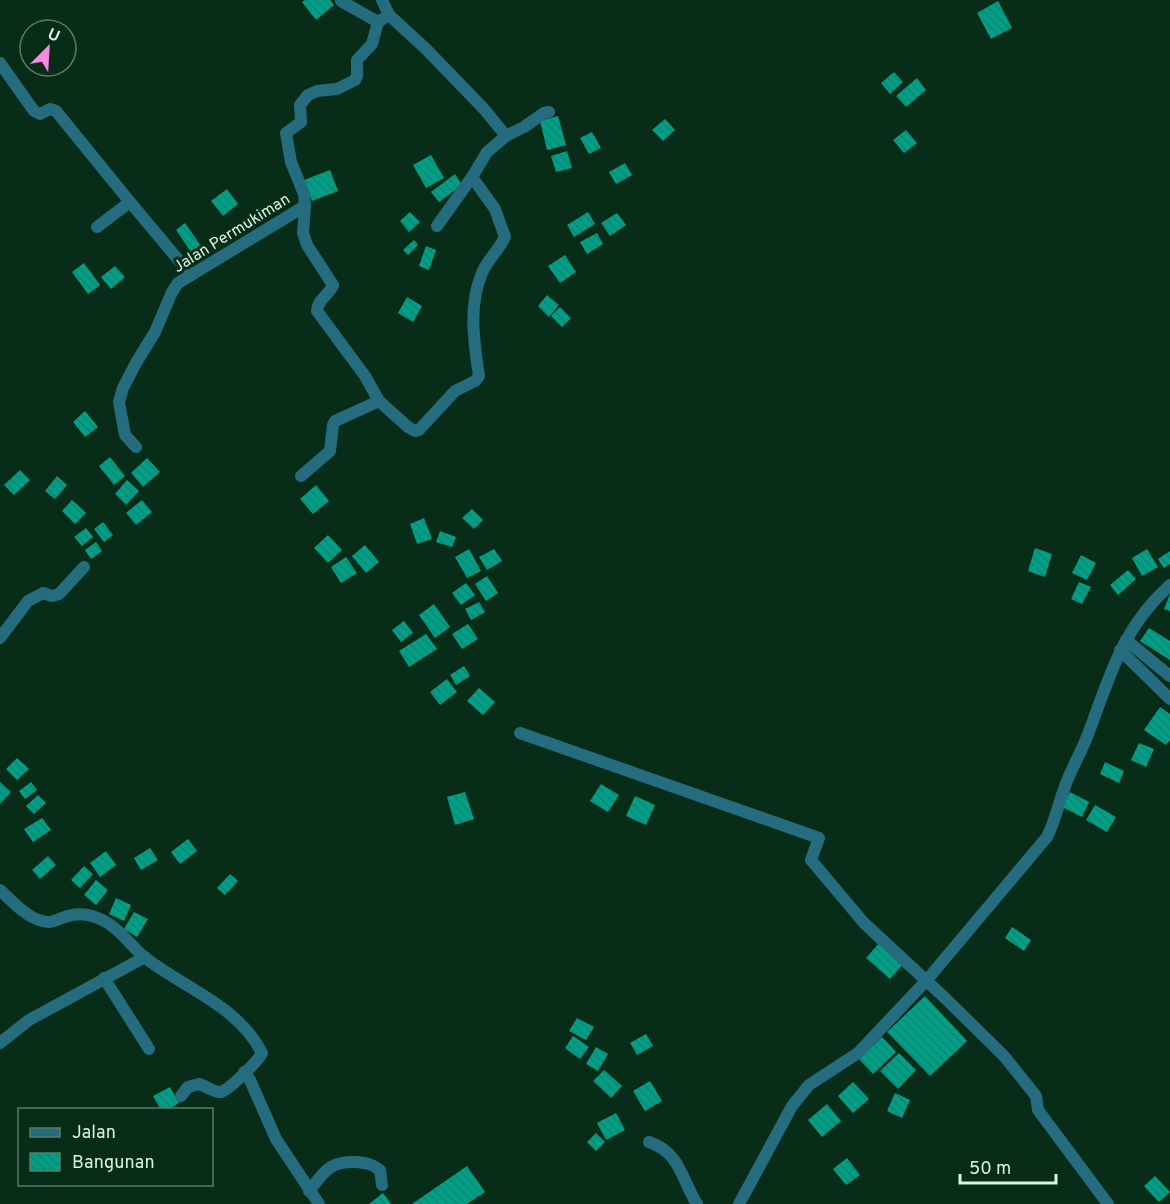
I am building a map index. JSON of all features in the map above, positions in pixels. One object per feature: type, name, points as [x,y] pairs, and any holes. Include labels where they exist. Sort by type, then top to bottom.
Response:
[{"type":"street","points":[[382,0],[389,15],[426,49],[506,136]]},
{"type":"street","points":[[341,2],[378,22],[389,15]]},
{"type":"street","name":"Jalan Permukiman","points":[[378,22],[372,44],[357,60],[355,80],[337,89],[317,91],[308,95],[300,105],[301,122],[286,133],[291,162],[304,194],[303,233],[307,245],[333,285],[329,293],[318,304],[316,311],[365,376],[379,401],[408,427],[416,431],[454,391],[475,381],[479,376],[473,340],[473,309],[482,272],[505,237],[495,209],[472,177]]},
{"type":"street","points":[[0,63],[34,111],[40,114],[50,109],[56,111],[191,275]]},
{"type":"street","points":[[437,226],[487,152],[506,136],[549,112]]},
{"type":"street","points":[[97,227],[130,202]]},
{"type":"street","name":"Jalan Permukiman","points":[[136,447],[128,440],[119,402],[123,388],[155,332],[178,283],[304,206]]},
{"type":"street","points":[[301,476],[330,451],[335,422],[379,401]]},
{"type":"street","points":[[0,638],[28,601],[43,593],[52,596],[59,594],[84,567]]},
{"type":"street","points":[[739,1204],[792,1106],[809,1085],[858,1053],[926,981],[1047,837],[1064,788],[1090,730],[1104,687],[1123,645],[1147,608],[1170,585]]},
{"type":"street","points":[[1123,645],[1170,675]]},
{"type":"street","points":[[1123,645],[1170,699]]},
{"type":"street","points":[[520,733],[819,838],[811,860],[864,924],[1004,1056],[1036,1096],[1038,1110],[1108,1204]]},
{"type":"street","points":[[0,891],[26,913],[48,922],[79,914],[100,919],[119,930],[145,957],[230,1012],[246,1030],[262,1053],[240,1078],[222,1091],[217,1092],[199,1084],[188,1087],[181,1096]]},
{"type":"street","points":[[0,1043],[29,1020],[145,957]]},
{"type":"street","points":[[105,978],[149,1049]]},
{"type":"street","points":[[244,1072],[250,1080],[276,1139],[319,1204]]},
{"type":"street","points":[[649,1142],[660,1146],[674,1158],[697,1204]]},
{"type":"street","points":[[309,1191],[329,1167],[341,1162],[374,1165],[380,1170],[382,1185]]},
{"type":"building","points":[[330,0],[334,5],[316,20],[302,2]]},
{"type":"building","points":[[998,1],[1012,28],[991,39],[977,13]]},
{"type":"building","points":[[894,72],[903,82],[890,94],[881,83]]},
{"type":"building","points":[[917,78],[926,90],[906,107],[896,96]]},
{"type":"building","points":[[558,116],[566,145],[547,150],[540,121]]},
{"type":"building","points":[[665,119],[675,130],[663,141],[652,130]]},
{"type":"building","points":[[906,130],[917,143],[904,153],[893,140]]},
{"type":"building","points":[[592,132],[601,148],[589,154],[580,138]]},
{"type":"building","points":[[567,151],[572,168],[556,172],[551,156]]},
{"type":"building","points":[[431,155],[444,178],[426,188],[413,165]]},
{"type":"building","points":[[625,163],[632,175],[616,184],[609,172]]},
{"type":"building","points":[[330,170],[338,191],[312,201],[304,180]]},
{"type":"building","points":[[455,174],[462,185],[439,202],[431,192]]},
{"type":"building","points":[[227,189],[238,204],[223,216],[211,201]]},
{"type":"building","points":[[410,212],[420,222],[409,232],[400,221]]},
{"type":"building","points":[[588,212],[595,224],[574,237],[567,225]]},
{"type":"building","points":[[617,213],[626,225],[610,236],[601,223]]},
{"type":"building","points":[[185,223],[201,246],[191,252],[176,230]]},
{"type":"building","points":[[597,233],[603,244],[587,254],[580,242]]},
{"type":"building","points":[[414,240],[418,245],[408,255],[403,250]]},
{"type":"building","points":[[426,246],[436,250],[429,270],[419,266]]},
{"type":"building","points":[[565,255],[576,272],[560,283],[548,266]]},
{"type":"building","points":[[84,263],[100,285],[88,294],[72,272]]},
{"type":"building","points":[[115,266],[125,277],[111,289],[101,277]]},
{"type":"building","points":[[547,295],[559,305],[549,317],[538,306]]},
{"type":"building","points":[[407,297],[422,306],[413,322],[398,313]]},
{"type":"building","points":[[560,307],[571,318],[562,327],[551,316]]},
{"type":"building","points":[[85,411],[98,427],[85,437],[73,422]]},
{"type":"building","points":[[110,457],[125,476],[114,485],[99,466]]},
{"type":"building","points":[[147,458],[160,472],[143,487],[131,473]]},
{"type":"building","points":[[20,470],[30,480],[14,495],[4,485]]},
{"type":"building","points":[[57,476],[67,485],[55,499],[45,491]]},
{"type":"building","points":[[127,480],[139,491],[126,505],[115,494]]},
{"type":"building","points":[[316,485],[329,501],[313,514],[300,499]]},
{"type":"building","points":[[72,500],[86,513],[75,524],[62,511]]},
{"type":"building","points":[[142,500],[152,512],[136,525],[126,513]]},
{"type":"building","points":[[472,509],[483,520],[474,529],[462,518]]},
{"type":"building","points":[[424,518],[432,539],[417,544],[410,524]]},
{"type":"building","points":[[103,522],[113,535],[104,542],[94,529]]},
{"type":"building","points":[[86,528],[93,537],[82,546],[74,537]]},
{"type":"building","points":[[440,531],[456,537],[452,547],[436,542]]},
{"type":"building","points":[[328,535],[342,550],[328,563],[314,548]]},
{"type":"building","points":[[96,542],[102,551],[91,559],[85,550]]},
{"type":"building","points":[[365,545],[379,562],[366,573],[352,556]]},
{"type":"building","points":[[1035,548],[1052,554],[1045,577],[1028,571]]},
{"type":"building","points":[[469,549],[481,571],[467,578],[455,557]]},
{"type":"building","points":[[494,549],[502,561],[487,570],[479,557]]},
{"type":"building","points":[[1147,549],[1158,567],[1142,576],[1132,558]]},
{"type":"building","points":[[1170,551],[1170,564],[1164,568],[1158,559]]},
{"type":"building","points":[[1081,555],[1096,563],[1087,580],[1072,573]]},
{"type":"building","points":[[346,557],[357,573],[341,583],[331,567]]},
{"type":"building","points":[[1128,570],[1136,579],[1118,595],[1110,585]]},
{"type":"building","points":[[487,576],[498,593],[486,601],[475,584]]},
{"type":"building","points":[[1079,582],[1091,587],[1082,604],[1071,599]]},
{"type":"building","points":[[466,583],[475,595],[461,605],[452,593]]},
{"type":"building","points":[[1170,594],[1170,611],[1164,609]]},
{"type":"building","points":[[479,602],[485,612],[471,620],[465,609]]},
{"type":"building","points":[[434,604],[450,627],[435,638],[419,615]]},
{"type":"building","points":[[404,621],[413,633],[401,642],[392,630]]},
{"type":"building","points":[[468,624],[478,639],[462,649],[452,634]]},
{"type":"building","points":[[1149,628],[1170,641],[1170,660],[1140,641]]},
{"type":"building","points":[[426,634],[437,649],[409,667],[399,651]]},
{"type":"building","points":[[464,666],[470,676],[456,685],[450,675]]},
{"type":"building","points":[[447,679],[457,692],[440,705],[430,692]]},
{"type":"building","points":[[479,688],[495,702],[483,715],[467,701]]},
{"type":"building","points":[[1160,707],[1170,714],[1170,740],[1166,745],[1144,730]]},
{"type":"building","points":[[1139,743],[1154,749],[1146,767],[1131,760]]},
{"type":"building","points":[[17,758],[29,769],[17,780],[6,769]]},
{"type":"building","points":[[1105,762],[1124,771],[1119,783],[1100,774]]},
{"type":"building","points":[[0,782],[11,792],[0,804]]},
{"type":"building","points":[[31,782],[37,790],[25,799],[19,791]]},
{"type":"building","points":[[601,784],[619,795],[608,812],[590,801]]},
{"type":"building","points":[[465,792],[474,819],[455,825],[447,797]]},
{"type":"building","points":[[1070,792],[1089,802],[1082,817],[1062,807]]},
{"type":"building","points":[[38,795],[46,803],[34,814],[26,806]]},
{"type":"building","points":[[635,796],[655,805],[646,825],[626,816]]},
{"type":"building","points":[[1095,805],[1116,817],[1107,832],[1086,820]]},
{"type":"building","points":[[42,818],[51,830],[33,842],[24,829]]},
{"type":"building","points":[[188,839],[197,851],[180,864],[171,852]]},
{"type":"building","points":[[150,848],[158,860],[141,870],[134,858]]},
{"type":"building","points":[[106,851],[116,865],[100,877],[90,863]]},
{"type":"building","points":[[48,856],[56,865],[40,879],[32,870]]},
{"type":"building","points":[[84,866],[93,874],[80,888],[71,880]]},
{"type":"building","points":[[230,874],[238,881],[225,895],[217,888]]},
{"type":"building","points":[[96,880],[108,890],[96,905],[84,895]]},
{"type":"building","points":[[116,898],[131,905],[124,921],[109,914]]},
{"type":"building","points":[[134,912],[148,919],[137,937],[124,929]]},
{"type":"building","points":[[1012,927],[1031,940],[1024,951],[1005,938]]},
{"type":"building","points":[[880,942],[904,963],[890,979],[866,958]]},
{"type":"building","points":[[925,996],[967,1041],[930,1076],[887,1032]]},
{"type":"building","points":[[577,1018],[594,1027],[586,1040],[569,1031]]},
{"type":"building","points":[[646,1034],[653,1046],[637,1055],[630,1043]]},
{"type":"building","points":[[573,1036],[589,1047],[580,1059],[565,1048]]},
{"type":"building","points":[[882,1037],[896,1052],[873,1074],[859,1059]]},
{"type":"building","points":[[596,1047],[608,1054],[598,1071],[586,1064]]},
{"type":"building","points":[[899,1053],[916,1070],[898,1089],[880,1071]]},
{"type":"building","points":[[604,1070],[622,1086],[611,1098],[593,1081]]},
{"type":"building","points":[[650,1081],[662,1101],[645,1111],[633,1091]]},
{"type":"building","points":[[853,1082],[869,1099],[853,1113],[838,1096]]},
{"type":"building","points":[[170,1087],[179,1103],[170,1108],[160,1108],[153,1096]]},
{"type":"building","points":[[895,1093],[910,1100],[902,1118],[887,1111]]},
{"type":"building","points":[[827,1104],[841,1121],[822,1137],[808,1120]]},
{"type":"building","points":[[616,1113],[625,1130],[606,1140],[597,1123]]},
{"type":"building","points":[[596,1133],[605,1142],[596,1151],[587,1142]]},
{"type":"building","points":[[847,1158],[860,1175],[846,1185],[833,1169]]},
{"type":"building","points":[[467,1166],[485,1192],[467,1204],[412,1204]]},
{"type":"building","points":[[1155,1176],[1170,1192],[1159,1202],[1144,1186]]},
{"type":"building","points":[[383,1193],[391,1204],[369,1204]]}]
